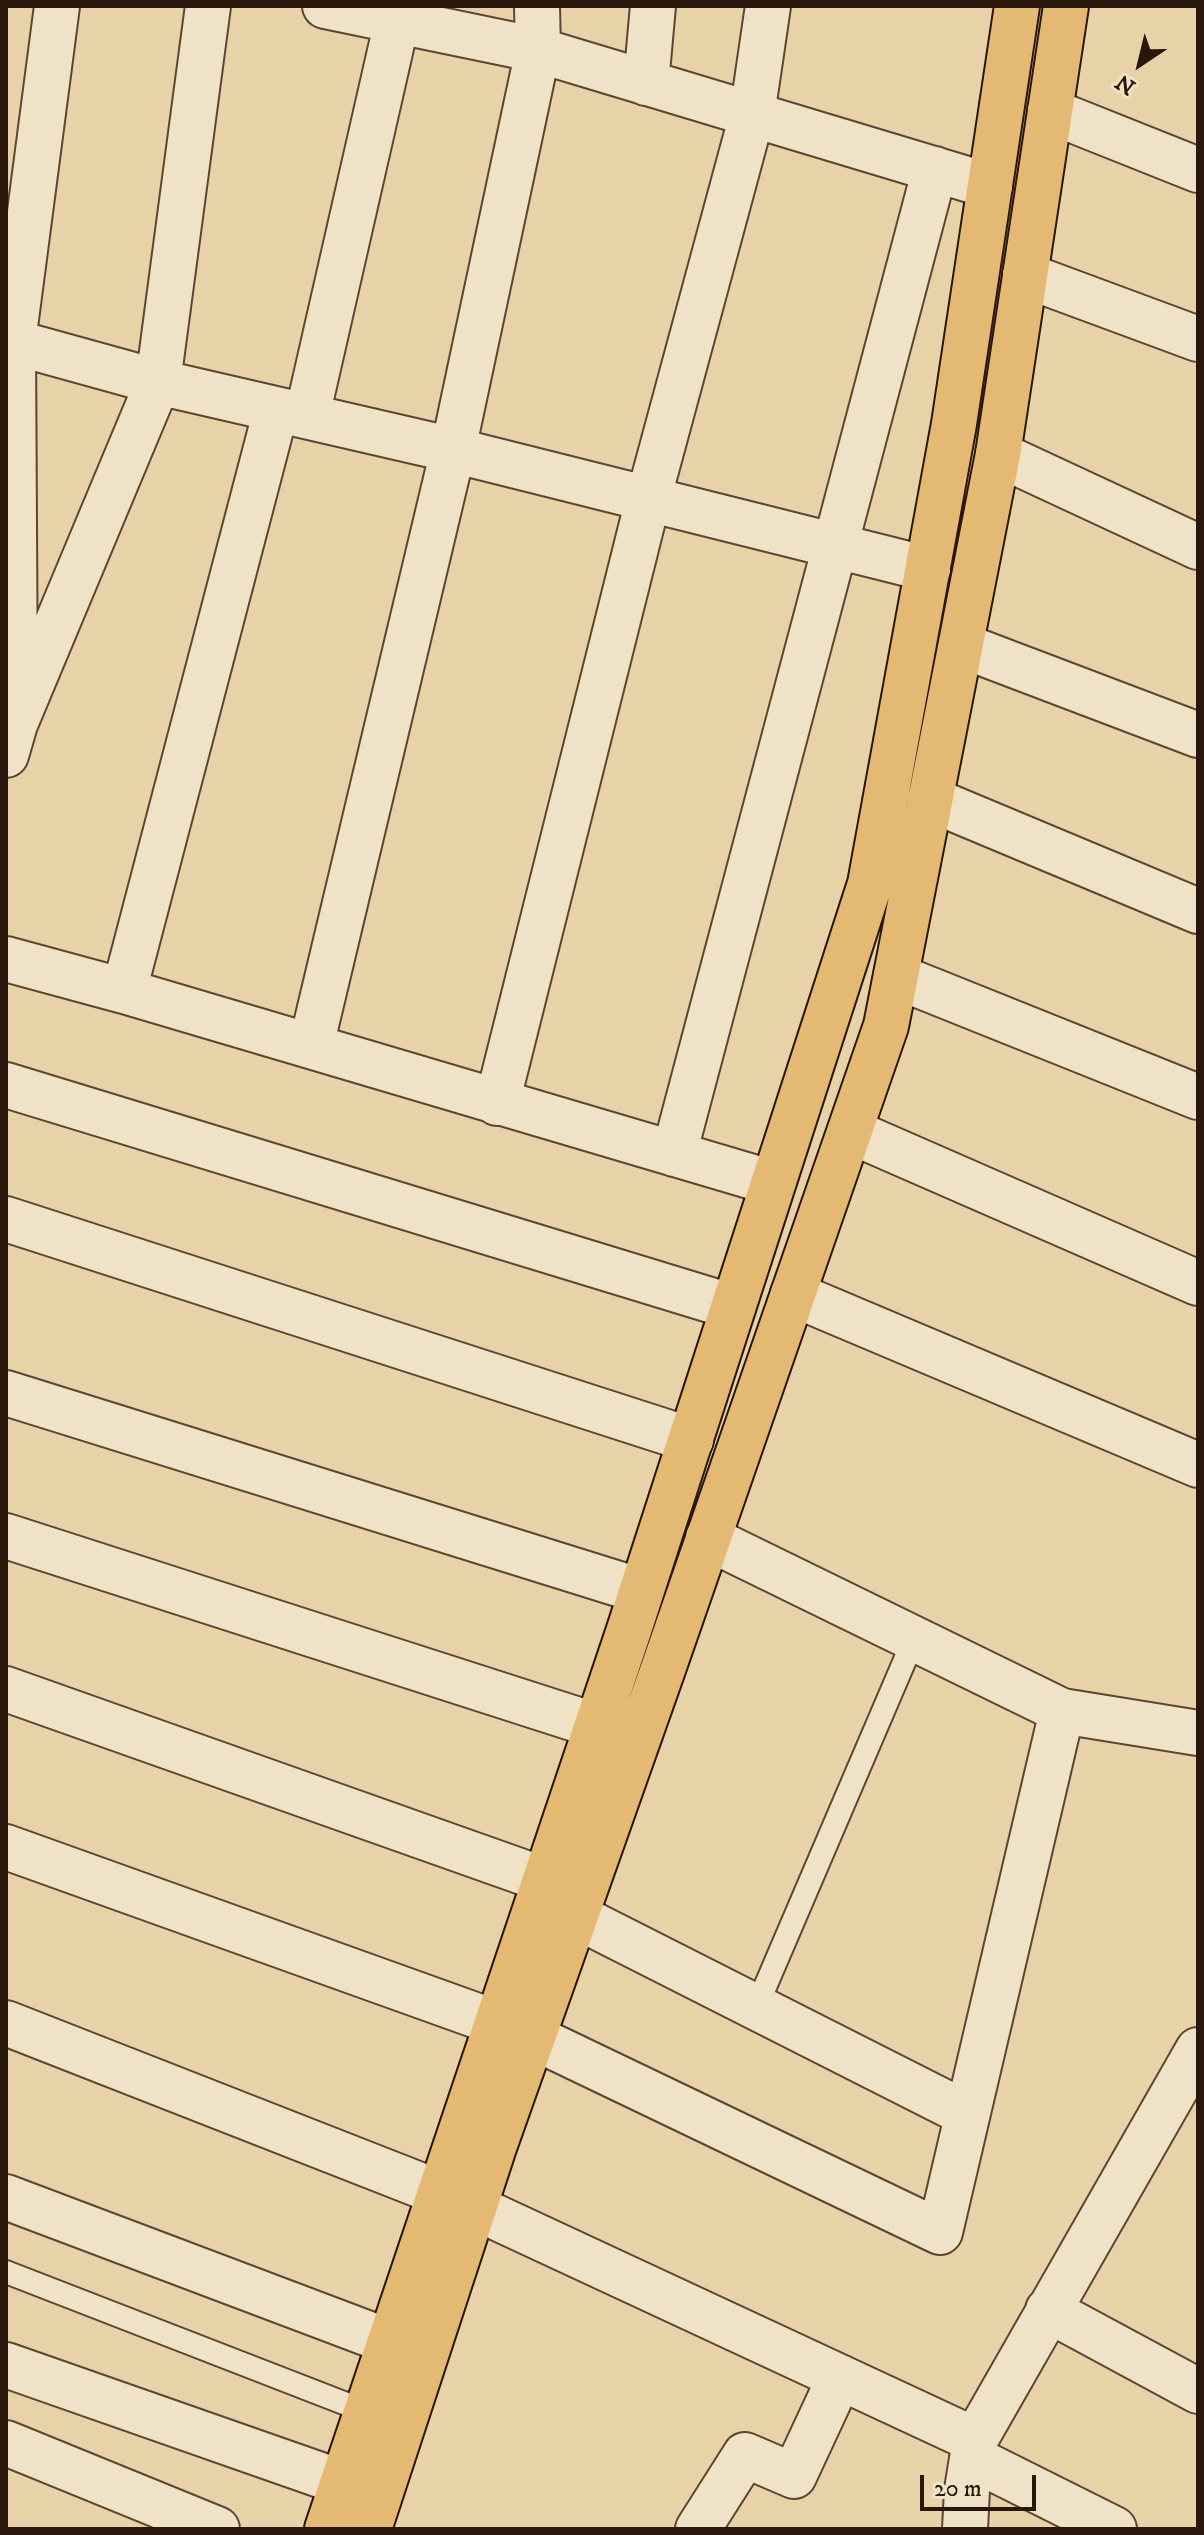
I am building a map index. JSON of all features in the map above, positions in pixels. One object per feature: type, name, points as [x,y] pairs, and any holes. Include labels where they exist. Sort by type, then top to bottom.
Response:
[{"type":"main road","points":[[369,2529],[457,2200],[515,2030],[545,1880],[870,884],[954,424],[1017,6]]},
{"type":"main road","points":[[515,2030],[576,1916],[886,1026],[998,454],[1066,6]]},
{"type":"main road","points":[[327,2529],[390,2342],[457,2200]]},
{"type":"street","points":[[9,733],[10,341],[57,6]]},
{"type":"street","points":[[9,733],[158,382],[208,6]]},
{"type":"street","points":[[311,1046],[453,450],[538,50],[537,6]]},
{"type":"street","points":[[646,83],[653,6]]},
{"type":"street","points":[[497,1103],[648,500],[752,115],[768,6]]},
{"type":"street","points":[[334,7],[538,50],[990,186]]},
{"type":"street","points":[[124,991],[292,413],[397,21]]},
{"type":"street","points":[[1050,111],[1198,170]]},
{"type":"street","points":[[674,1154],[935,169]]},
{"type":"street","points":[[1025,275],[1198,339]]},
{"type":"street","points":[[10,341],[158,382],[453,450],[928,569]]},
{"type":"street","points":[[998,454],[1198,547]]},
{"type":"street","points":[[961,645],[1198,735]]},
{"type":"street","points":[[930,799],[1198,911]]},
{"type":"street","points":[[6,959],[773,1183]]},
{"type":"street","points":[[896,976],[1198,1097]]},
{"type":"street","points":[[6,1085],[733,1307]]},
{"type":"street","points":[[850,1131],[1198,1283]]},
{"type":"street","points":[[6,1219],[691,1440]]},
{"type":"street","points":[[793,1294],[1198,1465]]},
{"type":"street","points":[[6,1393],[641,1591]]},
{"type":"street","points":[[6,1536],[597,1726]]},
{"type":"street","points":[[708,1538],[1062,1711],[1198,1733]]},
{"type":"street","points":[[6,1689],[545,1880]]},
{"type":"street","points":[[6,1847],[515,2030],[940,2232],[1062,1711]]},
{"type":"street","points":[[576,1916],[967,2114]]},
{"type":"street","points":[[6,2023],[457,2200],[840,2377],[1114,2529]]},
{"type":"street","points":[[965,2529],[973,2449],[1048,2310],[1185,2096],[1198,2050]]},
{"type":"street","points":[[6,2197],[390,2342]]},
{"type":"street","points":[[1048,2310],[1198,2391]]},
{"type":"street","points":[[6,2365],[343,2483]]},
{"type":"street","points":[[698,2529],[745,2455],[794,2476],[840,2377]]},
{"type":"street","points":[[6,2443],[217,2529]]},
{"type":"lane","points":[[756,2008],[914,1639]]},
{"type":"lane","points":[[6,2272],[367,2412]]}]
